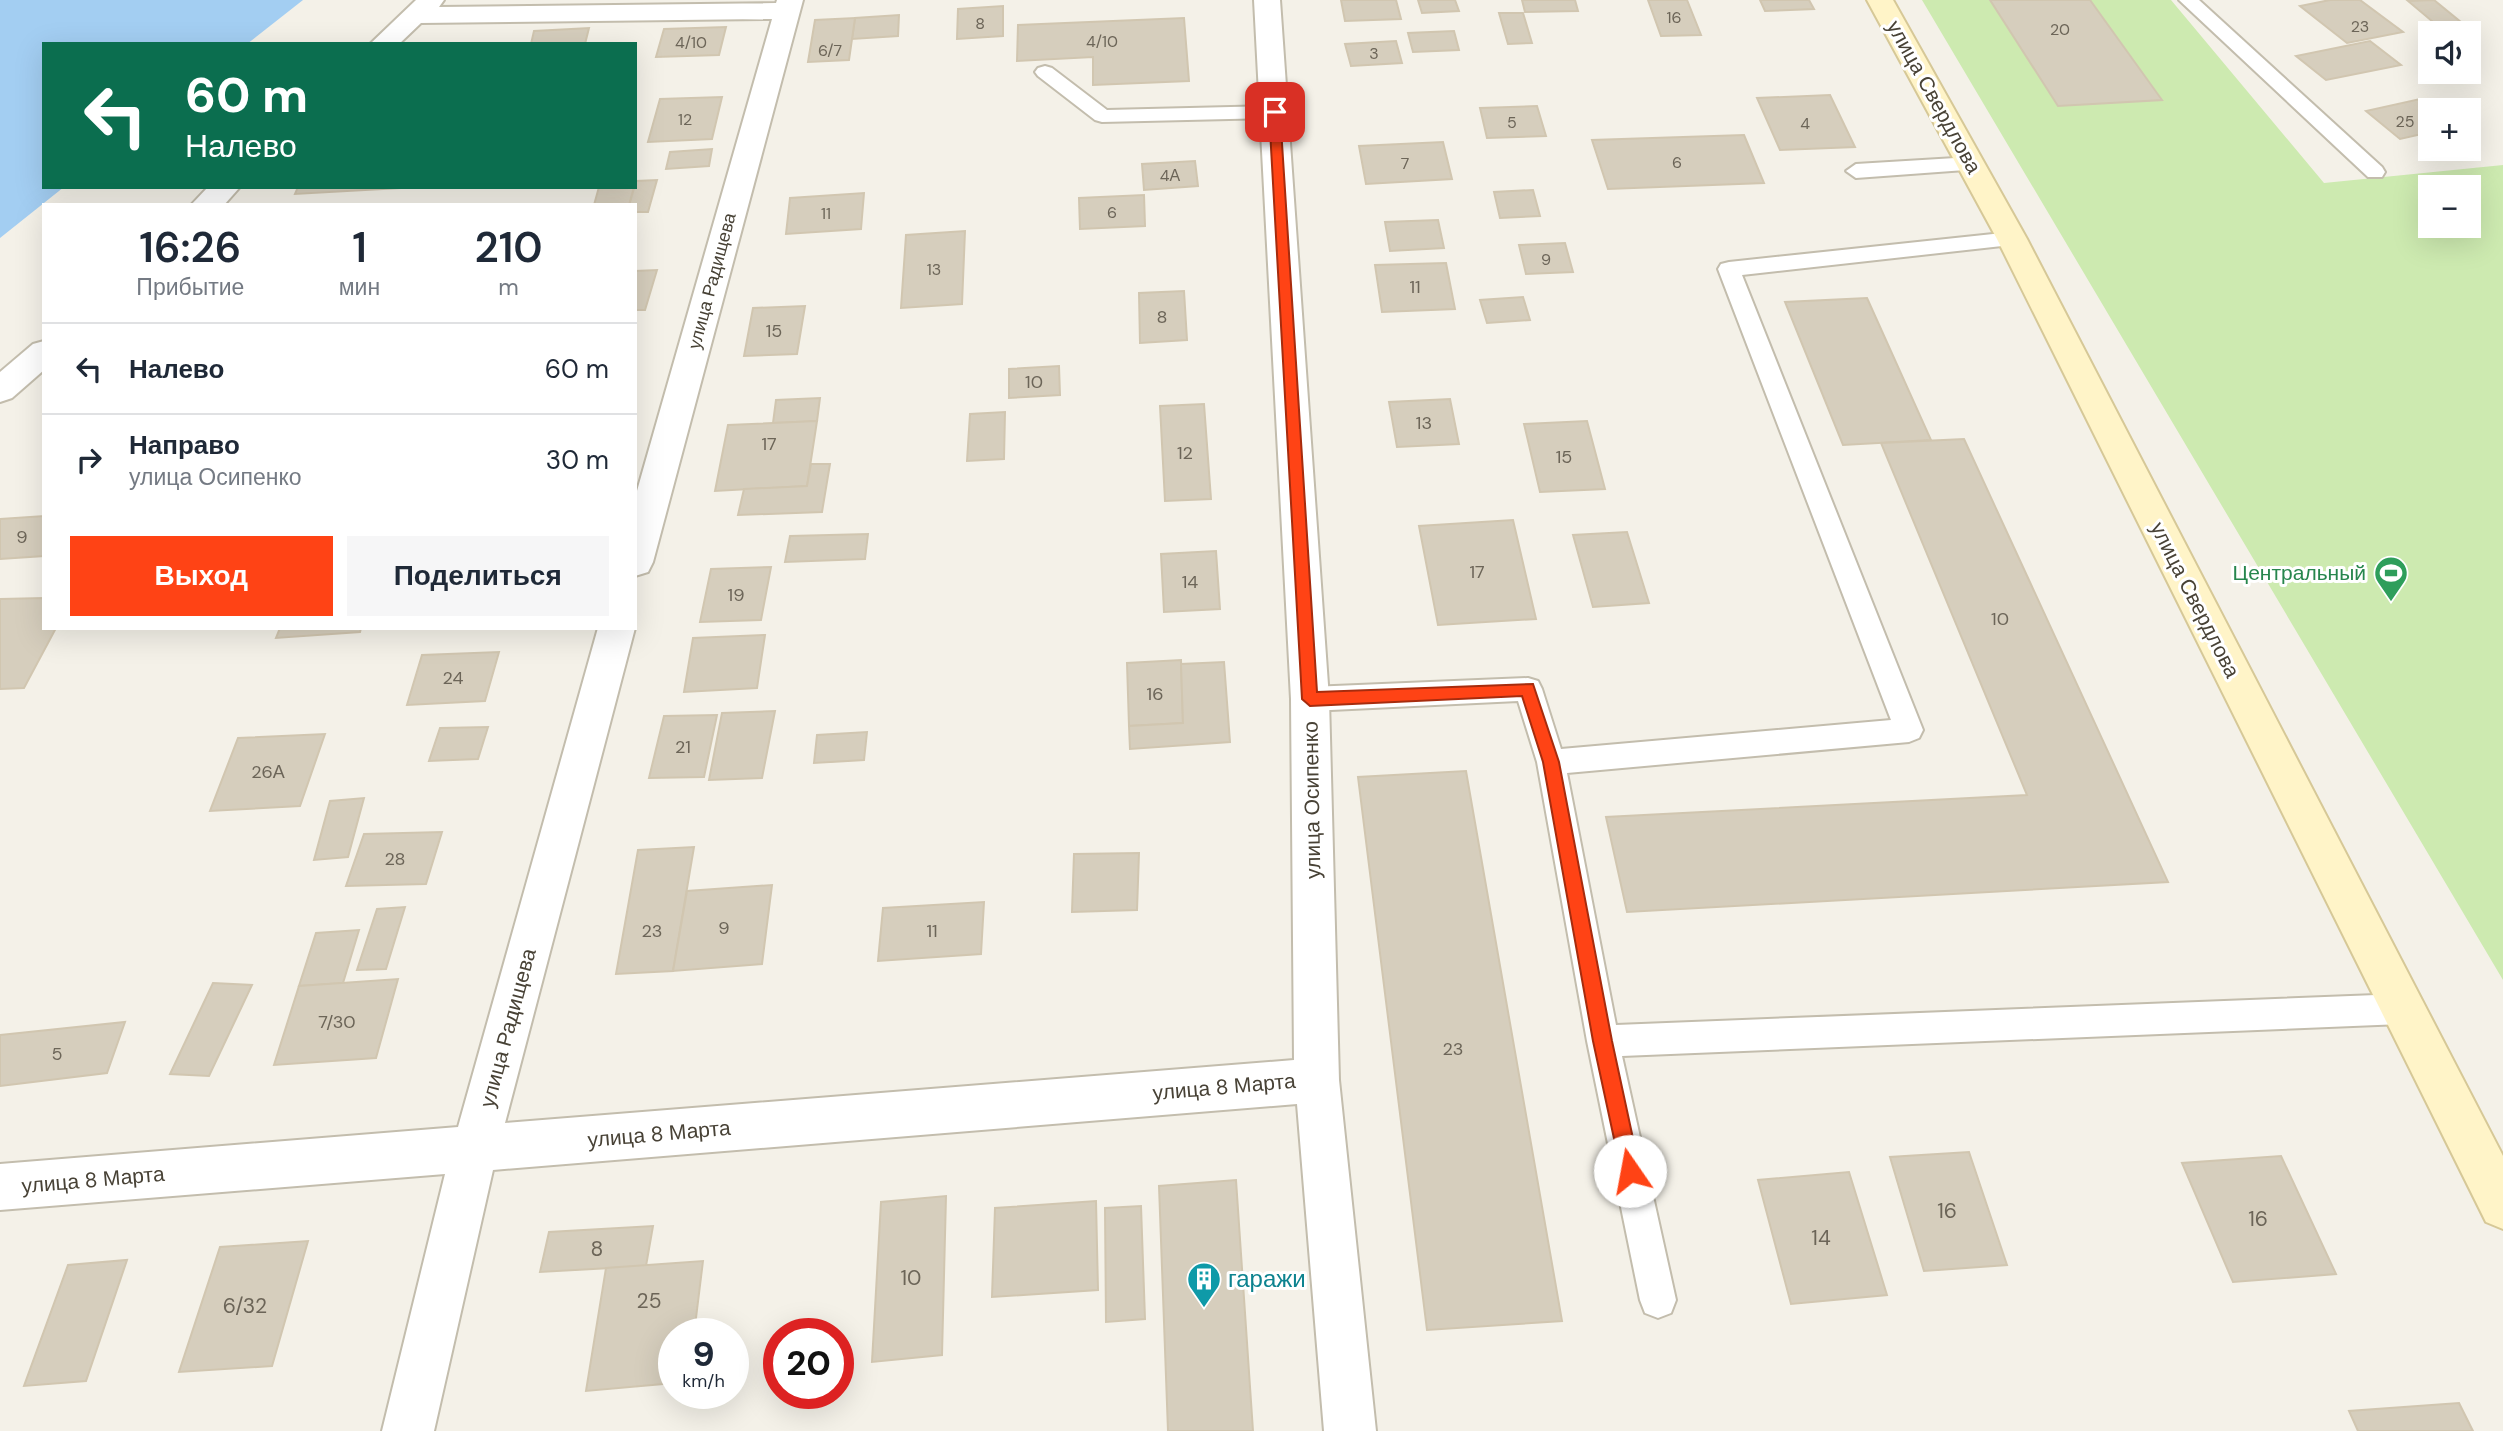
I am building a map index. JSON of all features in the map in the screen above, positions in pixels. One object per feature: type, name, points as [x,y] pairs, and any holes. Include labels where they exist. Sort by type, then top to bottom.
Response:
[{"type":"street","name":"улица Осипенко","points":[[1267,0],[1310,699],[1317,1080],[1350,1431]]},
{"type":"street","name":"улица Свердлова","points":[[1880,0],[2012,239],[2503,1205]]},
{"type":"street","points":[[385,42],[423,8],[788,6]]},
{"type":"street","name":"улица Радищева","points":[[637,555],[788,6]]},
{"type":"street","points":[[208,203],[224,189]]},
{"type":"street","points":[[0,390],[42,354]]},
{"type":"street","name":"улица Радищева","points":[[408,1431],[475,1150],[616,630]]},
{"type":"street","name":"улица 8 Марта","points":[[0,1187],[1317,1080]]},
{"type":"lane","points":[[2188,0],[2375,172]]},
{"type":"lane","points":[[1045,72],[1102,116],[1275,112]]},
{"type":"lane","points":[[1856,171],[1972,164]]},
{"type":"lane","points":[[1551,762],[1909,730],[1729,269],[2012,239]]},
{"type":"lane","points":[[1310,699],[1528,689],[1551,762],[1602,1041],[1658,1300]]},
{"type":"lane","points":[[1602,1041],[2402,1009]]},
{"type":"green space","name":"Центральный","points":[[1922,0],[2171,0],[2324,183],[2503,165],[2503,980]]},
{"type":"water","points":[[0,0],[303,0],[250,42],[42,42],[42,189],[61,189],[0,238]]},
{"type":"building","points":[[1341,0],[1396,0],[1401,19],[1345,21]]},
{"type":"building","points":[[1418,0],[1455,0],[1459,11],[1422,13]]},
{"type":"building","points":[[1522,0],[1575,0],[1578,11],[1525,12]]},
{"type":"building","points":[[1648,0],[1687,0],[1701,35],[1661,36]]},
{"type":"building","points":[[1760,0],[1809,0],[1814,9],[1765,11]]},
{"type":"building","points":[[1990,0],[2090,0],[2162,100],[2058,106]]},
{"type":"building","points":[[2330,0],[2360,0],[2403,32],[2347,43],[2300,6]]},
{"type":"building","points":[[2434,0],[2460,21],[2432,21],[2408,1]]},
{"type":"building","points":[[1003,6],[1003,36],[957,39],[958,9]]},
{"type":"building","points":[[1499,13],[1523,13],[1532,43],[1508,44]]},
{"type":"building","points":[[899,15],[898,36],[852,39],[855,18]]},
{"type":"building","points":[[855,18],[849,60],[808,62],[815,20]]},
{"type":"building","points":[[1184,18],[1189,81],[1093,85],[1093,57],[1017,61],[1018,25]]},
{"type":"building","points":[[726,27],[719,55],[656,57],[664,29]]},
{"type":"building","points":[[589,28],[586,42],[531,42],[534,31]]},
{"type":"building","points":[[1454,31],[1459,50],[1413,52],[1408,33]]},
{"type":"building","points":[[1396,41],[1402,63],[1351,66],[1345,44]]},
{"type":"building","points":[[2370,41],[2401,65],[2326,80],[2296,56]]},
{"type":"building","points":[[1830,95],[1855,147],[1780,150],[1757,98]]},
{"type":"building","points":[[722,97],[712,139],[648,142],[660,99]]},
{"type":"building","points":[[2418,99],[2418,135],[2400,139],[2366,111]]},
{"type":"building","points":[[1537,106],[1546,136],[1487,138],[1480,108]]},
{"type":"building","points":[[1744,135],[1764,183],[1608,189],[1592,140]]},
{"type":"building","points":[[1443,142],[1452,179],[1366,184],[1359,146]]},
{"type":"building","points":[[712,149],[709,166],[666,169],[670,152]]},
{"type":"building","points":[[1195,161],[1198,186],[1144,190],[1142,164]]},
{"type":"building","points":[[657,180],[648,212],[637,212],[637,203],[630,203],[634,189],[637,189],[637,181]]},
{"type":"building","points":[[297,189],[384,189],[295,194]]},
{"type":"building","points":[[598,189],[633,189],[630,203],[595,203]]},
{"type":"building","points":[[1533,190],[1540,216],[1500,218],[1494,192]]},
{"type":"building","points":[[864,193],[861,229],[786,234],[790,198]]},
{"type":"building","points":[[1144,195],[1145,226],[1080,229],[1079,198]]},
{"type":"building","points":[[1438,220],[1444,248],[1390,251],[1385,222]]},
{"type":"building","points":[[965,231],[962,304],[901,308],[906,235]]},
{"type":"building","points":[[1565,243],[1573,272],[1526,274],[1519,245]]},
{"type":"building","points":[[1446,263],[1455,309],[1382,312],[1375,265]]},
{"type":"building","points":[[657,270],[645,310],[637,310],[637,271]]},
{"type":"building","points":[[1184,291],[1187,340],[1140,343],[1139,293]]},
{"type":"building","points":[[1523,297],[1530,320],[1487,323],[1480,300]]},
{"type":"building","points":[[1867,298],[1931,440],[1843,445],[1785,302]]},
{"type":"building","points":[[805,306],[797,354],[744,356],[753,308]]},
{"type":"building","points":[[1059,366],[1060,395],[1009,398],[1009,369]]},
{"type":"building","points":[[820,398],[817,421],[773,423],[776,400]]},
{"type":"building","points":[[1450,399],[1459,444],[1397,447],[1389,402]]},
{"type":"building","points":[[1204,404],[1211,499],[1165,501],[1160,406]]},
{"type":"building","points":[[1005,412],[1004,459],[967,461],[970,414]]},
{"type":"building","points":[[817,421],[807,486],[715,491],[728,425]]},
{"type":"building","points":[[1587,421],[1605,489],[1540,492],[1524,424]]},
{"type":"building","points":[[1964,439],[2168,882],[1627,912],[1606,817],[2027,795],[1881,443]]},
{"type":"building","points":[[811,464],[830,464],[822,512],[738,515],[744,489],[807,486]]},
{"type":"building","points":[[42,516],[42,556],[0,559],[0,519]]},
{"type":"building","points":[[1513,520],[1536,619],[1438,625],[1419,526]]},
{"type":"building","points":[[1627,532],[1649,603],[1593,607],[1573,535]]},
{"type":"building","points":[[868,534],[865,559],[785,562],[790,536]]},
{"type":"building","points":[[1216,551],[1220,609],[1164,612],[1161,554]]},
{"type":"building","points":[[771,567],[761,620],[700,622],[711,569]]},
{"type":"building","points":[[42,598],[42,630],[55,630],[24,688],[0,689],[0,599]]},
{"type":"building","points":[[279,630],[360,630],[360,632],[276,638]]},
{"type":"building","points":[[765,635],[757,688],[684,692],[693,638]]},
{"type":"building","points":[[499,652],[485,701],[407,705],[422,655]]},
{"type":"building","points":[[1181,660],[1183,723],[1129,726],[1127,663]]},
{"type":"building","points":[[1224,662],[1230,742],[1130,749],[1129,726],[1183,723],[1181,664]]},
{"type":"building","points":[[775,711],[762,778],[709,780],[722,713]]},
{"type":"building","points":[[717,715],[704,777],[649,778],[664,716]]},
{"type":"building","points":[[488,727],[478,759],[429,761],[440,728]]},
{"type":"building","points":[[867,732],[864,760],[814,763],[817,735]]},
{"type":"building","points":[[325,734],[300,806],[210,811],[238,738]]},
{"type":"building","points":[[1466,771],[1562,1321],[1427,1330],[1358,777]]},
{"type":"building","points":[[364,798],[348,857],[314,860],[330,801]]},
{"type":"building","points":[[442,832],[426,884],[346,886],[364,834]]},
{"type":"building","points":[[694,847],[673,971],[616,974],[638,850]]},
{"type":"building","points":[[1139,853],[1137,910],[1072,912],[1074,854]]},
{"type":"building","points":[[772,885],[762,964],[673,971],[687,891]]},
{"type":"building","points":[[984,902],[981,954],[878,961],[883,908]]},
{"type":"building","points":[[405,907],[386,969],[357,970],[377,909]]},
{"type":"building","points":[[359,930],[343,983],[299,986],[316,933]]},
{"type":"building","points":[[398,979],[376,1058],[274,1065],[299,986]]},
{"type":"building","points":[[213,983],[252,985],[209,1076],[170,1074]]},
{"type":"building","points":[[125,1022],[107,1073],[0,1086],[0,1035]]},
{"type":"building","points":[[1969,1152],[2007,1265],[1924,1271],[1890,1157]]},
{"type":"building","points":[[2281,1156],[2336,1274],[2233,1282],[2182,1163]]},
{"type":"building","points":[[1849,1172],[1887,1295],[1791,1304],[1758,1180]]},
{"type":"building","name":"гаражи","points":[[1236,1180],[1253,1431],[1168,1431],[1159,1186]]},
{"type":"building","points":[[946,1196],[942,1355],[872,1362],[881,1202]]},
{"type":"building","points":[[1096,1201],[1098,1290],[992,1297],[995,1208]]},
{"type":"building","points":[[1141,1206],[1145,1319],[1106,1322],[1105,1208]]},
{"type":"building","points":[[653,1226],[646,1266],[540,1272],[549,1232]]},
{"type":"building","points":[[308,1241],[272,1366],[179,1372],[220,1247]]},
{"type":"building","points":[[127,1260],[86,1381],[24,1386],[68,1265]]},
{"type":"building","points":[[703,1261],[696,1318],[658,1318],[658,1384],[586,1391],[606,1268]]},
{"type":"building","points":[[2459,1403],[2473,1431],[2358,1431],[2349,1411]]},
{"type":"place","name":"Центральный","points":[[2391,603]]},
{"type":"place","name":"гаражи","points":[[1204,1309]]},
{"type":"route","points":[[1275,112],[1310,699],[1528,689],[1551,762],[1602,1041],[1630,1171]]}]
